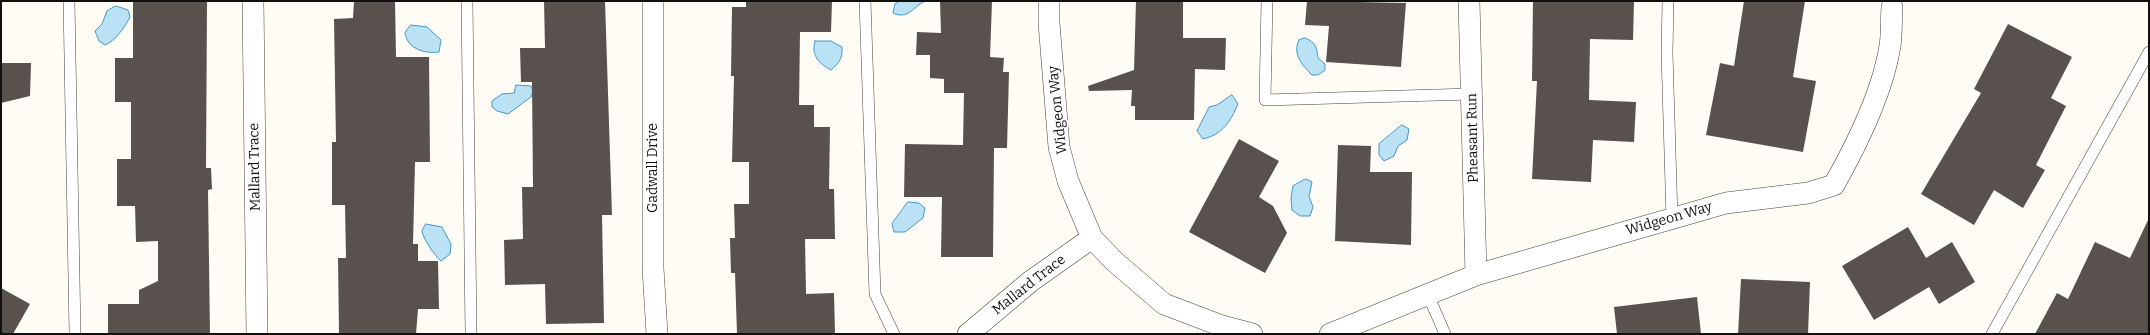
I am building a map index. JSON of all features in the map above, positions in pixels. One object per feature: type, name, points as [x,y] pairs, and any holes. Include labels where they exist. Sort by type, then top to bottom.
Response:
[{"type":"street","name":"Mallard Trace","points":[[252,1],[257,334]]},
{"type":"street","name":"Gadwall Drive","points":[[653,1],[653,268],[657,334]]},
{"type":"street","name":"Widgeon Way","points":[[1049,1],[1049,23],[1060,147],[1068,181],[1092,238],[1114,261],[1164,304],[1222,326],[1252,334]]},
{"type":"street","name":"Pheasant Run","points":[[1469,1],[1476,275]]},
{"type":"street","name":"Widgeon Way","points":[[1330,334],[1476,275],[1726,203],[1808,193],[1834,185],[1850,157],[1882,80],[1890,46],[1892,7]]},
{"type":"street","name":"Mallard Trace","points":[[968,334],[1031,281],[1092,238]]},
{"type":"lane","points":[[69,1],[75,334]]},
{"type":"lane","points":[[467,1],[471,334]]},
{"type":"lane","points":[[865,1],[875,294],[894,334]]},
{"type":"lane","points":[[1267,1],[1265,100],[1471,94]]},
{"type":"lane","points":[[1668,1],[1667,54],[1672,219]]},
{"type":"lane","points":[[1992,334],[2149,52]]},
{"type":"lane","points":[[1428,295],[1445,334]]},
{"type":"water","points":[[900,1],[925,1],[907,14],[898,15],[893,13],[895,4]]},
{"type":"water","points":[[116,6],[128,10],[130,17],[126,25],[112,41],[105,45],[99,41],[95,31],[102,24],[107,11]]},
{"type":"water","points":[[411,25],[427,27],[441,40],[439,52],[428,52],[413,47],[406,38],[405,33]]},
{"type":"water","points":[[1305,38],[1314,43],[1318,58],[1325,64],[1325,70],[1318,75],[1312,75],[1297,55],[1297,45],[1299,40]]},
{"type":"water","points":[[815,41],[831,41],[842,47],[840,60],[831,70],[822,64],[817,58],[814,50]]},
{"type":"water","points":[[516,85],[531,86],[533,91],[531,97],[508,114],[497,111],[492,107],[492,101],[502,94],[514,93]]},
{"type":"water","points":[[1232,95],[1238,104],[1229,122],[1216,134],[1203,139],[1197,131],[1209,107],[1217,105]]},
{"type":"water","points":[[1402,125],[1409,129],[1407,140],[1398,146],[1394,156],[1384,161],[1379,155],[1379,144]]},
{"type":"water","points":[[1306,179],[1312,182],[1309,196],[1313,207],[1310,216],[1300,216],[1292,210],[1291,198],[1293,186]]},
{"type":"water","points":[[908,202],[919,203],[925,208],[923,218],[905,232],[894,232],[892,224]]},
{"type":"water","points":[[426,224],[442,227],[451,244],[450,254],[441,261],[430,247],[423,234],[422,231]]},
{"type":"building","points":[[133,1],[207,1],[206,168],[211,168],[212,189],[208,190],[210,334],[108,334],[108,304],[139,304],[139,290],[158,281],[158,241],[136,242],[135,206],[117,206],[117,159],[131,159],[131,102],[115,102],[115,58],[133,58]]},
{"type":"building","points":[[354,1],[395,1],[396,57],[429,57],[430,162],[415,162],[413,244],[418,244],[418,261],[438,261],[439,309],[418,309],[416,334],[339,334],[338,258],[346,258],[345,205],[332,205],[332,142],[336,142],[334,19],[353,18]]},
{"type":"building","points":[[544,1],[605,1],[612,215],[602,215],[604,323],[546,324],[545,284],[505,285],[504,240],[523,239],[522,187],[533,187],[532,82],[521,82],[520,48],[545,48]]},
{"type":"building","points":[[746,1],[832,1],[831,32],[800,32],[799,105],[814,105],[814,127],[830,127],[829,189],[834,189],[835,239],[805,239],[806,294],[834,293],[835,334],[737,334],[735,273],[731,273],[730,238],[735,238],[734,204],[749,204],[749,162],[732,162],[734,76],[731,76],[732,7],[746,7]]},
{"type":"building","points":[[940,1],[992,1],[990,57],[1004,58],[1003,72],[1009,72],[1007,148],[994,148],[993,257],[941,257],[942,197],[904,197],[905,144],[963,145],[964,93],[944,93],[944,79],[930,78],[930,55],[916,55],[917,32],[941,33]]},
{"type":"building","points":[[1136,1],[1183,1],[1183,38],[1226,38],[1225,70],[1195,69],[1194,120],[1135,120],[1135,106],[1131,106],[1132,90],[1089,91],[1088,86],[1134,70]]},
{"type":"building","points":[[1307,1],[1406,3],[1401,67],[1326,62],[1329,26],[1305,25]]},
{"type":"building","points":[[1533,1],[1634,1],[1633,40],[1590,39],[1589,100],[1636,102],[1634,142],[1593,140],[1591,182],[1532,179],[1537,81],[1532,81]]},
{"type":"building","points":[[1744,1],[1805,1],[1793,77],[1816,81],[1803,152],[1706,135],[1720,63],[1734,66]]},
{"type":"building","points":[[2008,24],[2072,57],[2051,98],[2066,106],[2036,165],[2045,170],[2023,208],[1994,190],[1974,225],[1921,194],[1981,93],[1974,89]]},
{"type":"building","points":[[1,63],[31,63],[30,96],[1,103]]},
{"type":"building","points":[[1239,139],[1279,161],[1259,197],[1273,206],[1287,233],[1265,273],[1189,232]]},
{"type":"building","points":[[1338,145],[1371,146],[1370,172],[1412,172],[1411,245],[1335,241]]},
{"type":"building","points":[[2149,218],[2149,334],[2035,334],[2057,293],[2068,299],[2095,242],[2130,258]]},
{"type":"building","points":[[1908,227],[1926,258],[1952,242],[1975,282],[1939,304],[1929,287],[1874,320],[1842,266]]},
{"type":"building","points":[[1741,279],[1810,282],[1808,334],[1738,334]]},
{"type":"building","points":[[1,288],[30,304],[13,334],[1,334]]},
{"type":"building","points":[[1697,297],[1701,334],[1617,334],[1614,307]]}]
